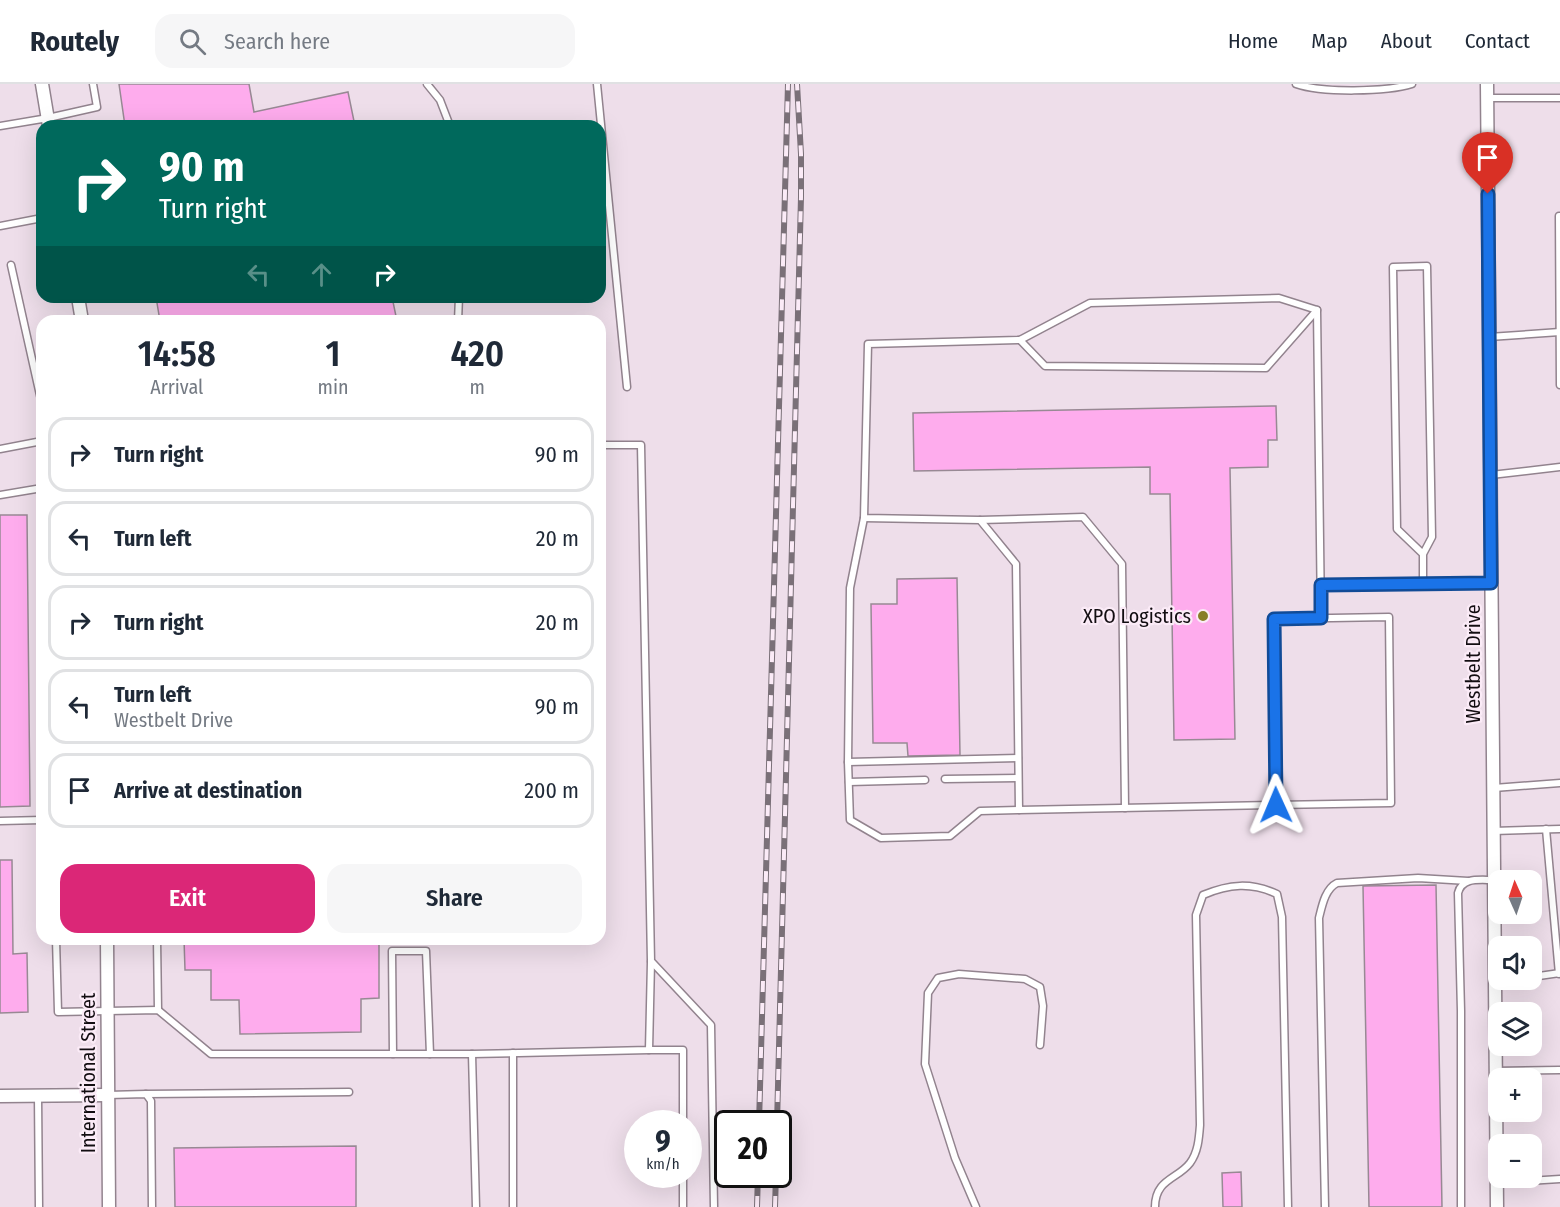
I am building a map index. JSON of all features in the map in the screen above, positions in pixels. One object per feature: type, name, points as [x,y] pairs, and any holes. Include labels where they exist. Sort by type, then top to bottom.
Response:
[{"type":"street","points":[[42,84],[48,120]]},
{"type":"street","name":"Westbelt Drive","points":[[1487,84],[1494,870]]},
{"type":"street","name":"International Street","points":[[106,945],[109,1207]]},
{"type":"street","name":"Westbelt Drive","points":[[1494,990],[1495,1068]]},
{"type":"street","points":[[0,1096],[108,1095]]},
{"type":"street","name":"Westbelt Drive","points":[[1497,1188],[1497,1207]]},
{"type":"lane","points":[[54,120],[97,106],[93,84]]},
{"type":"lane","points":[[427,84],[440,100],[448,120]]},
{"type":"lane","points":[[597,84],[601,120]]},
{"type":"lane","points":[[1296,84],[1305,87],[1346,89],[1397,89],[1412,84]]},
{"type":"lane","points":[[1487,98],[1560,98]]},
{"type":"lane","points":[[0,126],[36,123]]},
{"type":"lane","points":[[606,175],[627,387]]},
{"type":"lane","points":[[1558,216],[1560,386]]},
{"type":"lane","points":[[0,226],[36,219]]},
{"type":"lane","points":[[11,265],[36,378]]},
{"type":"lane","points":[[1423,554],[1397,529],[1393,267],[1427,266],[1432,537],[1423,554],[1423,584]]},
{"type":"lane","points":[[1276,805],[1274,619],[1389,617],[1391,803],[980,811],[950,836],[881,838],[850,820],[848,762],[850,588],[864,518],[868,344],[1020,340],[1090,303],[1279,298],[1317,310]]},
{"type":"lane","points":[[1020,340],[1045,366],[1266,368],[1317,310]]},
{"type":"lane","points":[[1317,310],[1321,618]]},
{"type":"lane","points":[[1490,337],[1559,332]]},
{"type":"lane","points":[[0,449],[36,442]]},
{"type":"lane","points":[[606,445],[641,445],[651,961],[649,1050]]},
{"type":"lane","points":[[1491,475],[1560,467]]},
{"type":"lane","points":[[0,495],[36,489]]},
{"type":"lane","points":[[864,518],[980,520],[1083,517],[1122,564],[1125,807]]},
{"type":"lane","points":[[980,520],[1016,564],[1019,810]]},
{"type":"lane","points":[[1321,585],[1491,583]]},
{"type":"lane","points":[[848,762],[1018,758]]},
{"type":"lane","points":[[945,779],[1018,778]]},
{"type":"lane","points":[[849,782],[925,780]]},
{"type":"lane","points":[[1493,788],[1560,783]]},
{"type":"lane","points":[[0,821],[36,820]]},
{"type":"lane","points":[[1542,976],[1559,974],[1546,829]]},
{"type":"lane","points":[[1493,831],[1560,829]]},
{"type":"lane","points":[[1325,1207],[1319,918],[1328,891],[1337,883],[1418,878],[1488,880]]},
{"type":"lane","points":[[1461,1207],[1461,1011],[1458,893],[1463,883],[1468,881]]},
{"type":"lane","points":[[1155,1207],[1155,1200],[1164,1181],[1189,1164],[1197,1149],[1200,1125],[1196,915],[1203,895],[1224,887],[1251,886],[1261,886],[1277,894],[1282,917],[1288,1207]]},
{"type":"lane","points":[[57,945],[58,1012],[158,1010],[211,1054],[472,1054],[683,1050],[683,1110]]},
{"type":"lane","points":[[157,945],[158,1010]]},
{"type":"lane","points":[[393,1054],[392,951],[426,951],[430,1054]]},
{"type":"lane","points":[[651,961],[711,1025],[714,1207]]},
{"type":"lane","points":[[976,1207],[955,1158],[925,1064],[928,993],[938,978],[959,974],[1025,979],[1040,987],[1043,1006],[1040,1045]]},
{"type":"lane","points":[[513,1053],[513,1207]]},
{"type":"lane","points":[[472,1054],[476,1207]]},
{"type":"lane","points":[[1542,1070],[1560,1070]]},
{"type":"lane","points":[[108,1095],[349,1092]]},
{"type":"lane","points":[[146,1094],[151,1101],[152,1207]]},
{"type":"lane","points":[[38,1095],[39,1207]]},
{"type":"lane","points":[[1542,1180],[1560,1179]]},
{"type":"lane","points":[[683,1188],[683,1207]]},
{"type":"building","points":[[119,84],[249,84],[254,112],[348,92],[354,120],[124,120]]},
{"type":"building","points":[[157,303],[393,303],[396,315],[159,315]]},
{"type":"building","name":"XPO Logistics","points":[[1276,406],[1277,440],[1268,440],[1268,467],[1230,468],[1235,739],[1174,740],[1170,494],[1150,494],[1150,467],[914,471],[913,413]]},
{"type":"building","points":[[0,515],[27,515],[30,806],[0,807]]},
{"type":"building","points":[[957,578],[960,755],[908,756],[907,743],[873,743],[871,604],[897,604],[897,579]]},
{"type":"building","points":[[0,860],[12,860],[13,954],[27,953],[28,1012],[0,1013]]},
{"type":"building","points":[[1436,885],[1442,1207],[1369,1207],[1363,886]]},
{"type":"building","points":[[184,945],[379,945],[379,998],[361,999],[361,1032],[240,1034],[239,1000],[211,1000],[211,970],[185,970]]},
{"type":"building","points":[[356,1146],[356,1207],[175,1207],[174,1148]]},
{"type":"building","points":[[1241,1172],[1242,1207],[1223,1207],[1222,1173]]},
{"type":"railway","points":[[759,1110],[788,84]]},
{"type":"railway","points":[[777,1110],[801,197],[797,84]]},
{"type":"railway","points":[[757,1207],[758,1188]]},
{"type":"railway","points":[[775,1207],[776,1188]]},
{"type":"place","name":"XPO Logistics","points":[[1203,616]]},
{"type":"route","points":[[1276,805],[1274,619],[1321,618],[1321,585],[1491,583],[1488,194]]}]
